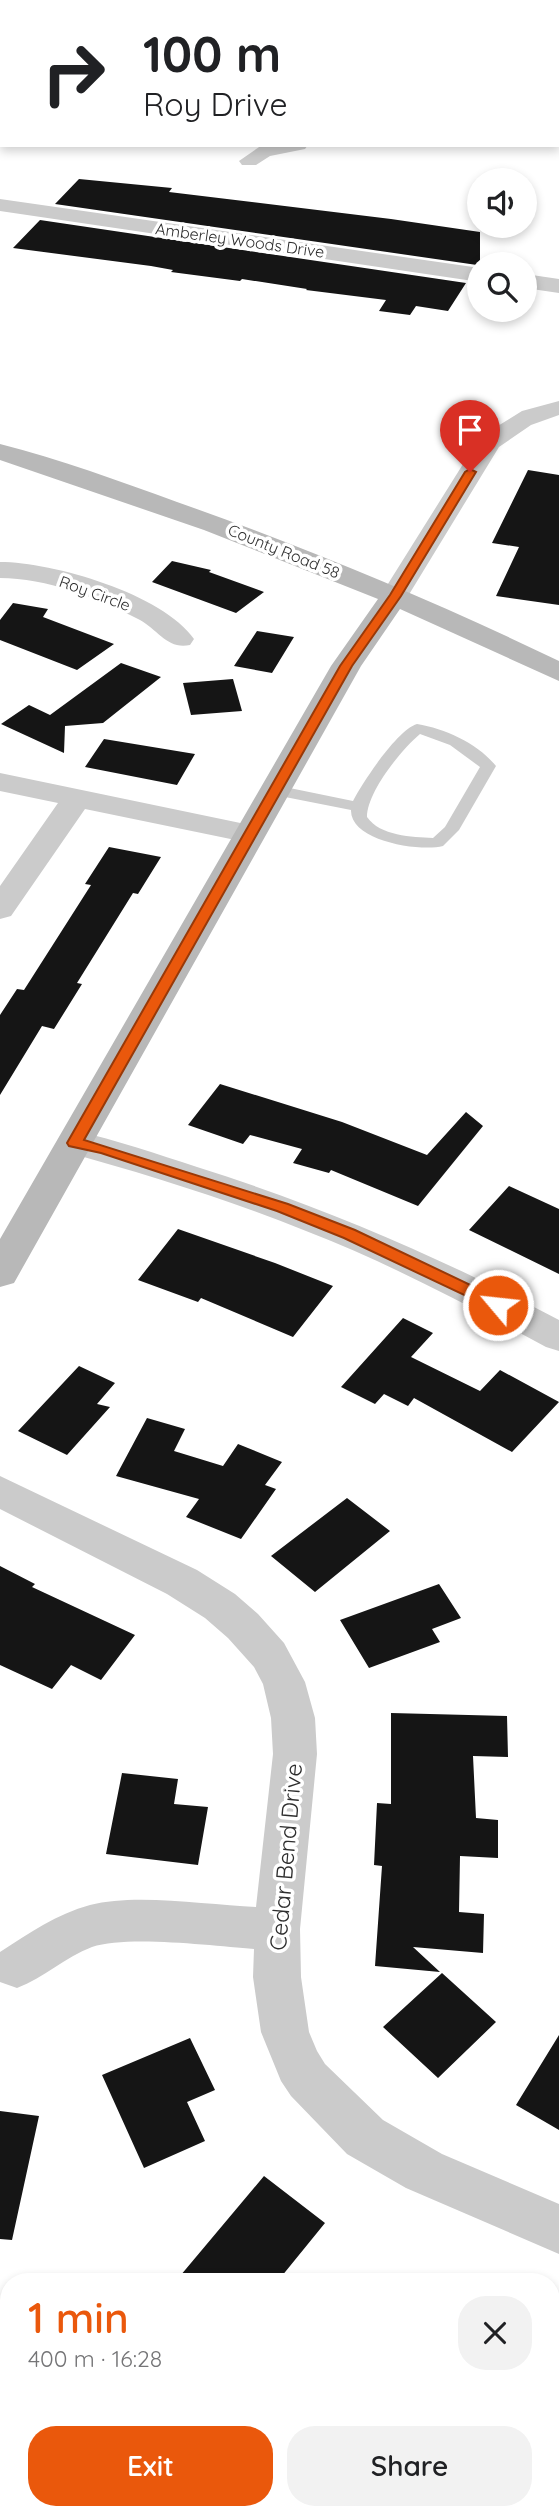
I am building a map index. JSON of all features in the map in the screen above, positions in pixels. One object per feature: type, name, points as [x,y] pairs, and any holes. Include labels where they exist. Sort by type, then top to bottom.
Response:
[{"type":"street","points":[[249,161],[264,151],[287,147]]},
{"type":"street","name":"Amberley Woods Drive","points":[[0,205],[467,273]]},
{"type":"street","points":[[537,283],[559,286]]},
{"type":"street","points":[[0,1273],[346,666],[395,596],[489,442],[505,429],[549,409],[559,408]]},
{"type":"street","name":"County Road 58","points":[[0,452],[221,526],[395,596],[559,672]]},
{"type":"street","name":"Roy Circle","points":[[0,570],[14,568],[44,574],[136,608],[160,620],[180,639]]},
{"type":"street","points":[[0,782],[250,834]]},
{"type":"street","points":[[0,909],[77,799]]},
{"type":"street","points":[[75,1143],[103,1149],[283,1207],[350,1234],[458,1284],[559,1337]]},
{"type":"street","name":"Cedar Bend Drive","points":[[0,1491],[182,1582],[220,1606],[243,1626],[269,1655],[284,1682],[293,1718],[295,1754],[277,1929],[277,1977],[285,2032],[308,2080],[365,2137],[424,2171],[559,2229]]},
{"type":"street","points":[[17,1966],[56,1941],[91,1926],[125,1921],[277,1929]]},
{"type":"lane","points":[[417,729],[446,737],[488,766],[451,831],[437,843],[414,843],[389,837],[366,827],[359,817],[358,807],[396,751],[417,729]]},
{"type":"lane","points":[[275,790],[358,807]]},
{"type":"building","points":[[79,179],[172,188],[169,192],[467,230],[467,238],[480,238],[480,252],[467,252],[467,264],[55,204]]},
{"type":"building","points":[[40,220],[466,283],[448,311],[416,306],[410,315],[379,311],[386,300],[13,248]]},
{"type":"building","points":[[528,470],[559,475],[559,605],[496,596],[519,547],[492,543]]},
{"type":"building","points":[[172,561],[211,570],[209,572],[264,592],[236,613],[152,582]]},
{"type":"building","points":[[13,603],[48,609],[43,617],[114,644],[77,670],[0,640],[0,620]]},
{"type":"building","points":[[257,631],[294,637],[272,673],[234,666]]},
{"type":"building","points":[[121,663],[161,677],[103,723],[65,726],[64,753],[1,724],[29,705],[50,715]]},
{"type":"building","points":[[233,679],[242,711],[191,715],[183,683]]},
{"type":"building","points":[[104,739],[195,754],[177,785],[85,767]]},
{"type":"building","points":[[109,847],[161,857],[138,894],[133,893],[77,983],[82,984],[54,1029],[42,1026],[0,1095],[0,1015],[17,989],[24,990],[91,885],[85,884]]},
{"type":"building","points":[[220,1084],[342,1122],[427,1155],[466,1112],[483,1126],[418,1206],[331,1170],[329,1173],[293,1163],[302,1149],[250,1135],[243,1144],[188,1125]]},
{"type":"building","points":[[509,1186],[559,1209],[559,1274],[469,1230]]},
{"type":"building","points":[[178,1229],[333,1286],[293,1337],[201,1298],[198,1302],[138,1280]]},
{"type":"building","points":[[403,1318],[433,1333],[411,1357],[480,1391],[500,1370],[559,1402],[512,1452],[414,1398],[408,1406],[384,1394],[375,1404],[341,1387]]},
{"type":"building","points":[[79,1366],[115,1383],[97,1404],[110,1407],[67,1455],[18,1431]]},
{"type":"building","points":[[147,1418],[185,1429],[174,1451],[223,1466],[238,1444],[282,1462],[265,1485],[276,1489],[241,1539],[186,1517],[199,1499],[116,1476]]},
{"type":"building","points":[[347,1498],[390,1531],[315,1592],[271,1556]]},
{"type":"building","points":[[0,1566],[35,1584],[32,1587],[135,1635],[101,1680],[71,1665],[52,1689],[0,1665]]},
{"type":"building","points":[[439,1584],[461,1618],[432,1629],[440,1642],[369,1668],[340,1620]]},
{"type":"building","points":[[391,1713],[507,1716],[508,1757],[473,1756],[476,1818],[498,1820],[498,1858],[460,1856],[459,1912],[484,1914],[483,1953],[413,1947],[440,1972],[375,1966],[382,1866],[374,1865],[377,1803],[391,1804]]},
{"type":"building","points":[[122,1773],[178,1779],[174,1804],[208,1807],[198,1865],[106,1854]]},
{"type":"building","points":[[442,1973],[496,2022],[438,2078],[383,2027]]},
{"type":"building","points":[[559,2035],[559,2130],[516,2105]]},
{"type":"building","points":[[190,2038],[215,2090],[187,2102],[205,2141],[144,2168],[102,2075]]},
{"type":"building","points":[[0,2111],[39,2116],[12,2240],[0,2239]]},
{"type":"building","points":[[264,2176],[325,2223],[284,2273],[183,2273]]},
{"type":"route","points":[[470,472],[395,596],[346,666],[75,1143],[103,1149],[283,1207],[350,1234],[498,1305]]}]
